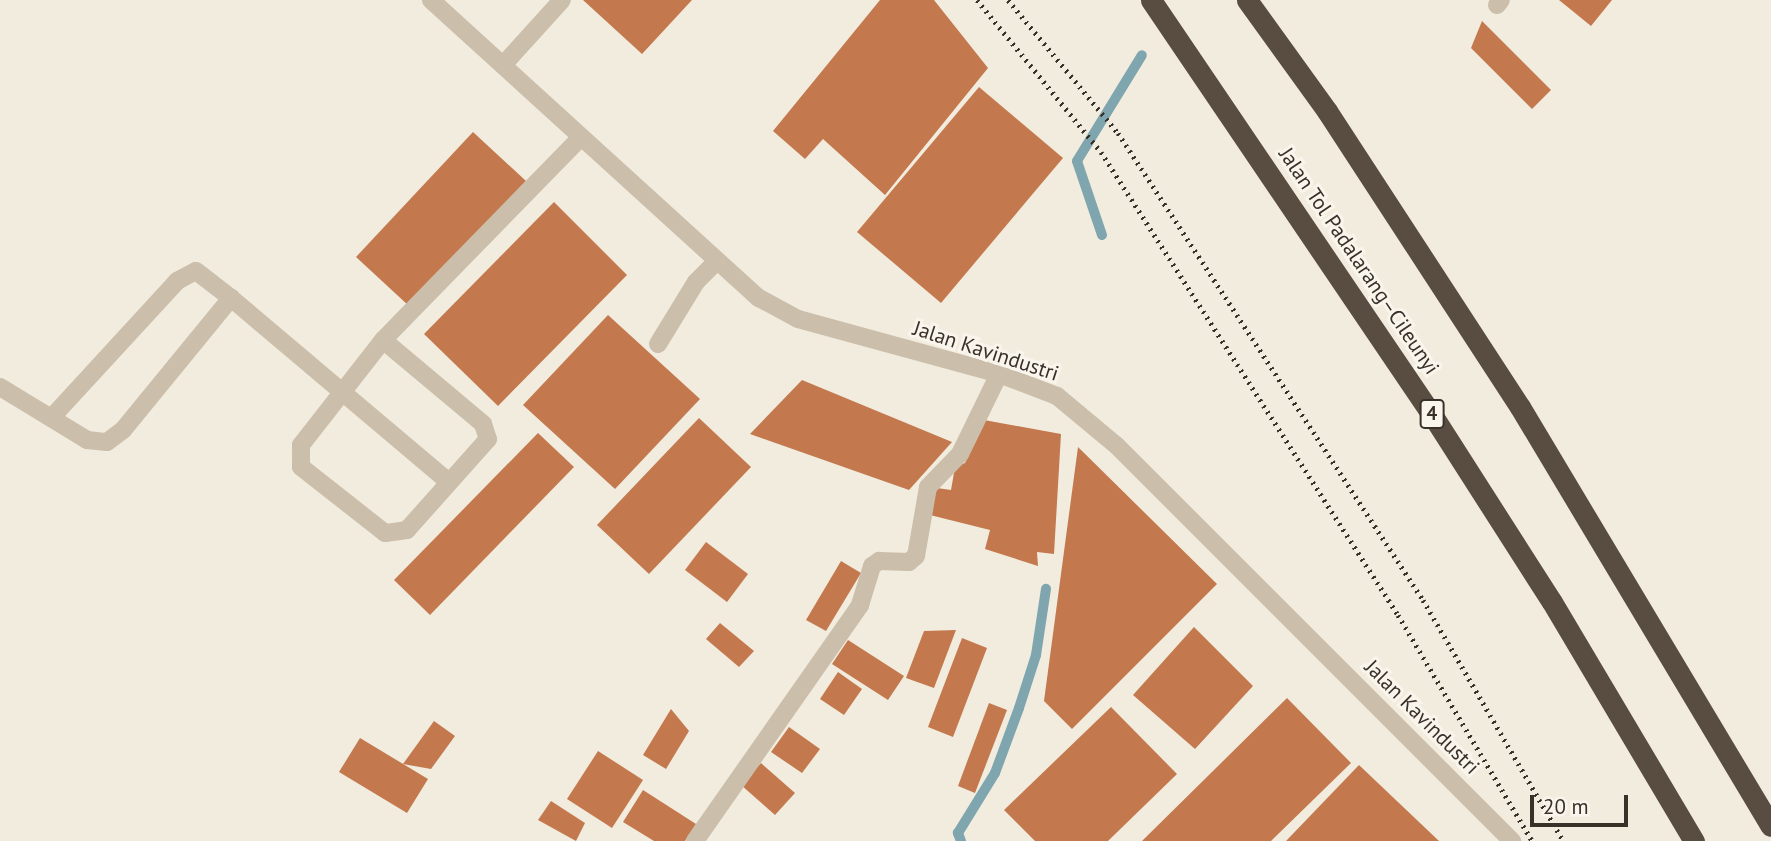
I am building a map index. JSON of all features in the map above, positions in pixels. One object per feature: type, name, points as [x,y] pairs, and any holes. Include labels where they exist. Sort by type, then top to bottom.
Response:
[{"type":"highway","name":"Jalan Tol Padalarang–Cileunyi","points":[[1151,0],[1438,424],[1694,841]]},
{"type":"highway","points":[[1247,0],[1327,111],[1520,407],[1771,826]]},
{"type":"street","name":"Jalan Kavindustri","points":[[431,0],[504,64],[580,138],[716,262],[759,298],[798,318],[999,374],[1057,396],[1117,446],[1512,841]]},
{"type":"street","points":[[504,64],[562,0]]},
{"type":"street","points":[[383,340],[483,424],[488,439],[407,530],[386,533],[301,467],[301,445],[383,340],[580,138]]},
{"type":"street","points":[[658,344],[696,282],[716,262]]},
{"type":"street","points":[[53,416],[177,281],[196,271],[449,482]]},
{"type":"street","points":[[0,387],[53,416],[87,440],[107,442],[123,430],[231,298]]},
{"type":"street","points":[[695,841],[860,605],[874,564],[906,562],[916,556],[928,487],[960,454],[999,374]]},
{"type":"building","points":[[583,0],[692,0],[642,54]]},
{"type":"building","points":[[880,0],[934,0],[988,68],[885,195],[823,139],[805,159],[773,131]]},
{"type":"building","points":[[1559,0],[1612,0],[1591,26]]},
{"type":"building","points":[[1482,21],[1551,90],[1532,109],[1471,48]]},
{"type":"building","points":[[979,87],[1063,158],[941,303],[857,232]]},
{"type":"building","points":[[473,132],[526,181],[409,306],[356,257]]},
{"type":"building","points":[[554,202],[627,275],[498,406],[424,334]]},
{"type":"building","points":[[608,315],[700,399],[615,489],[523,405]]},
{"type":"building","points":[[802,380],[952,442],[909,490],[750,434]]},
{"type":"building","points":[[699,418],[751,467],[649,574],[597,525]]},
{"type":"building","points":[[984,420],[1061,434],[1054,554],[1037,552],[1038,566],[985,549],[990,530],[930,515],[937,488],[951,490],[955,467],[965,463]]},
{"type":"building","points":[[538,433],[574,467],[430,615],[394,580]]},
{"type":"building","points":[[1078,447],[1217,584],[1072,729],[1044,701]]},
{"type":"building","points":[[706,542],[748,574],[727,602],[685,570]]},
{"type":"building","points":[[841,561],[861,573],[826,631],[806,620]]},
{"type":"building","points":[[720,623],[754,651],[739,667],[706,639]]},
{"type":"building","points":[[1194,627],[1253,686],[1195,749],[1133,695]]},
{"type":"building","points":[[956,630],[934,688],[906,678],[924,631]]},
{"type":"building","points":[[962,638],[987,648],[953,737],[928,727]]},
{"type":"building","points":[[848,640],[904,676],[888,700],[832,664]]},
{"type":"building","points":[[838,672],[862,689],[844,715],[820,699]]},
{"type":"building","points":[[1287,698],[1351,763],[1271,841],[1142,841]]},
{"type":"building","points":[[989,703],[1007,710],[975,793],[958,786]]},
{"type":"building","points":[[1111,707],[1177,774],[1108,841],[1035,841],[1004,810]]},
{"type":"building","points":[[671,709],[689,731],[666,769],[643,755]]},
{"type":"building","points":[[434,721],[455,736],[431,769],[403,764]]},
{"type":"building","points":[[789,727],[820,749],[802,773],[771,752]]},
{"type":"building","points":[[360,738],[428,779],[407,813],[339,772]]},
{"type":"building","points":[[598,751],[643,780],[612,828],[567,799]]},
{"type":"building","points":[[761,763],[795,793],[775,815],[741,785]]},
{"type":"building","points":[[1359,765],[1439,841],[1286,841]]},
{"type":"building","points":[[643,790],[696,824],[685,841],[654,841],[623,822]]},
{"type":"building","points":[[551,801],[585,823],[576,841],[538,820]]},
{"type":"waterway","points":[[1102,235],[1077,161],[1142,55]]},
{"type":"waterway","points":[[961,841],[958,833],[995,773],[1019,708],[1036,655],[1046,589]]},
{"type":"railway","points":[[977,0],[1101,152],[1398,615],[1532,841]]},
{"type":"railway","points":[[1008,0],[1118,133],[1423,600],[1563,841]]}]
